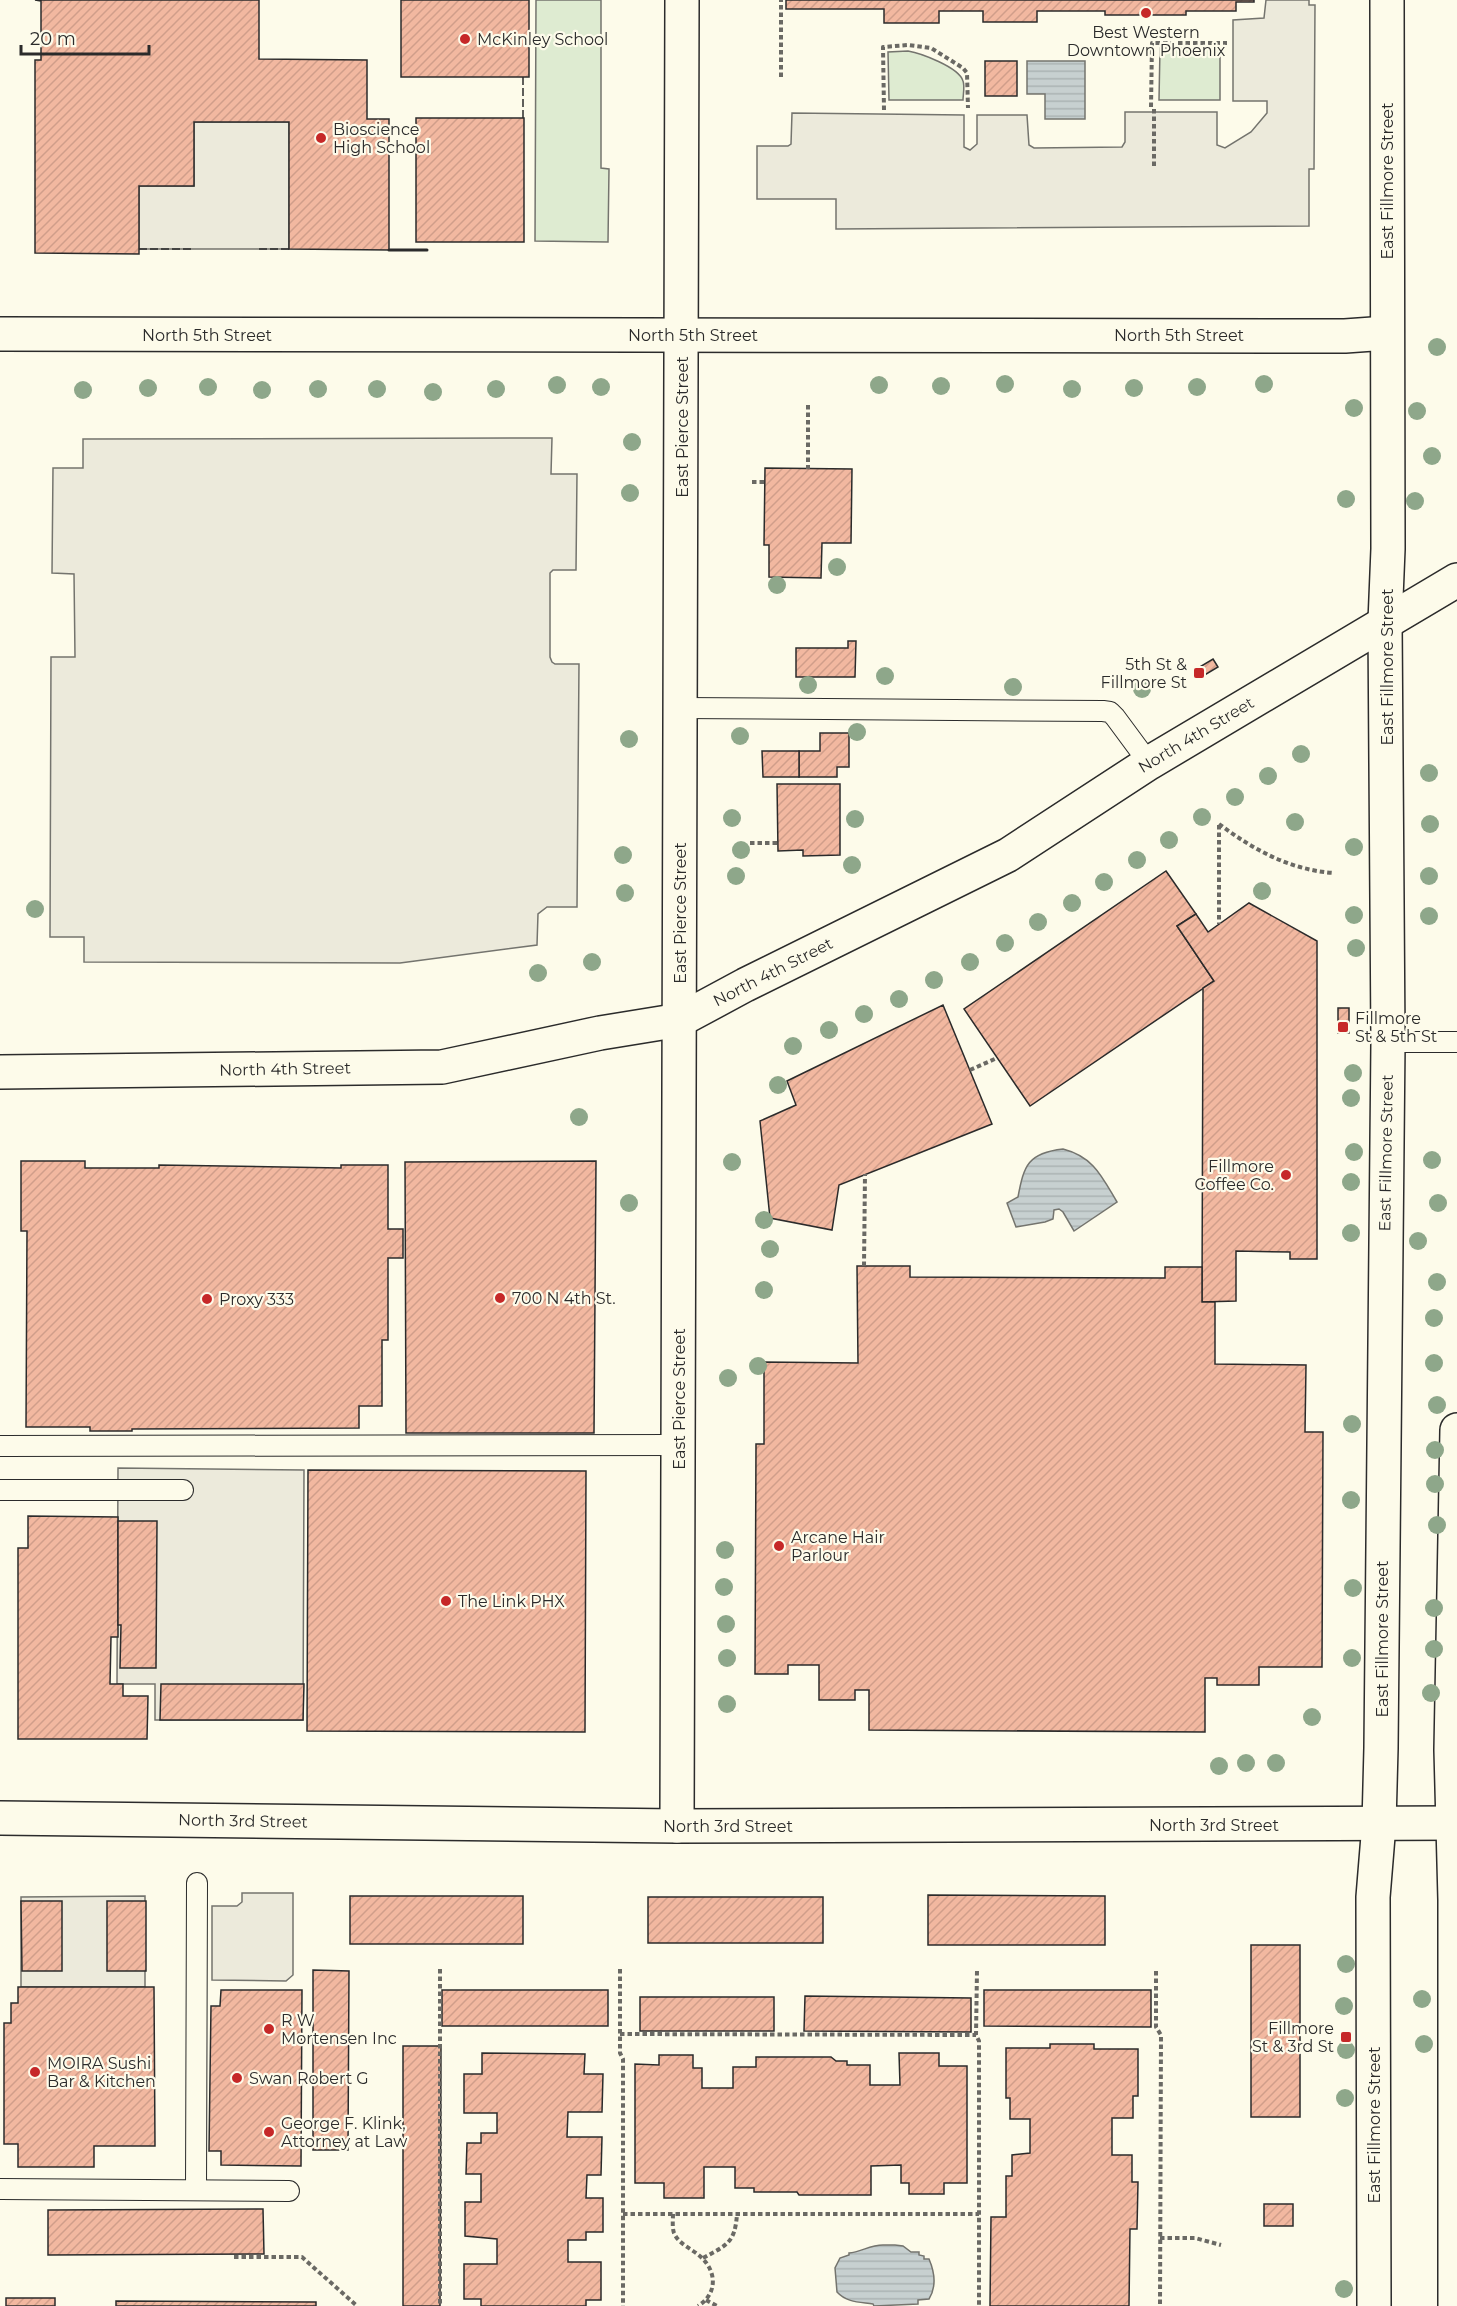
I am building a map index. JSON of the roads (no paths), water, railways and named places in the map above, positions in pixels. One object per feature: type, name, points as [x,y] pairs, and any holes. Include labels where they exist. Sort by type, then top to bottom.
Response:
[{"type":"street","name":"East Pierce Street","points":[[677,1826],[682,0]]},
{"type":"street","name":"East Fillmore Street","points":[[1374,2306],[1373,1897],[1379,1824],[1388,1042],[1385,622],[1388,549],[1387,0]]},
{"type":"street","name":"North 5th Street","points":[[0,334],[1345,336],[1387,333]]},
{"type":"street","name":"North 4th Street","points":[[0,1072],[442,1067],[680,1020],[745,985],[1008,855],[1149,763],[1457,580]]},
{"type":"street","points":[[1455,2306],[1455,1900],[1451,1750],[1457,1430]]},
{"type":"street","name":"North 3rd Street","points":[[0,1818],[677,1826],[1454,1823]]},
{"type":"lane","points":[[681,708],[1103,711],[1110,712],[1115,717],[1149,763]]},
{"type":"lane","points":[[1388,1042],[1457,1042]]},
{"type":"lane","points":[[0,1446],[679,1445]]},
{"type":"lane","points":[[0,1490],[183,1490]]},
{"type":"lane","points":[[196,2190],[197,1883]]},
{"type":"lane","points":[[0,2189],[289,2191]]},
{"type":"place","name":"Best Western Downtown Phoenix","points":[[1146,13]]},
{"type":"place","name":"McKinley School","points":[[465,39]]},
{"type":"place","name":"Bioscience High School","points":[[321,138]]},
{"type":"place","name":"5th St & Fillmore St","points":[[1199,673]]},
{"type":"place","name":"Fillmore St & 5th St","points":[[1343,1027]]},
{"type":"place","name":"Fillmore Coffee Co.","points":[[1286,1175]]},
{"type":"place","name":"700 N 4th St.","points":[[500,1298]]},
{"type":"place","name":"Proxy 333","points":[[207,1299]]},
{"type":"place","name":"Arcane Hair Parlour","points":[[779,1546]]},
{"type":"place","name":"The Link PHX","points":[[446,1601]]},
{"type":"place","name":"R W Mortensen Inc","points":[[269,2029]]},
{"type":"place","name":"Fillmore St & 3rd St","points":[[1346,2037]]},
{"type":"place","name":"MOIRA Sushi Bar & Kitchen","points":[[35,2072]]},
{"type":"place","name":"Swan Robert G","points":[[237,2078]]},
{"type":"place","name":"George F. Klink, Attorney at Law","points":[[269,2132]]}]
